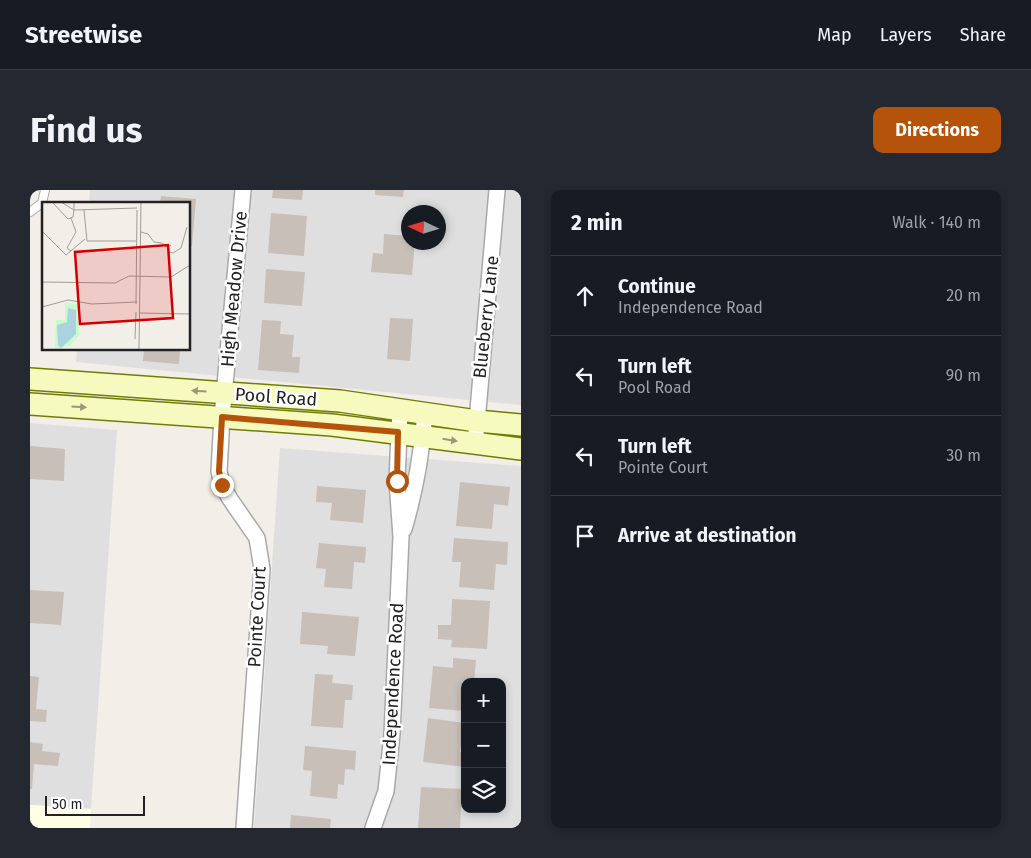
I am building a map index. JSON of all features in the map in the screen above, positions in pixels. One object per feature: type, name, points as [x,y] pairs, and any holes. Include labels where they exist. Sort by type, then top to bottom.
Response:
[{"type":"main road","name":"Pool Road","points":[[30,379],[340,401],[400,408],[425,414],[477,421],[521,425]]},
{"type":"main road","name":"Pool Road","points":[[30,404],[222,417],[398,432],[521,449]]},
{"type":"street","name":"High Meadow Drive","points":[[222,417],[243,190]]},
{"type":"street","name":"Blueberry Lane","points":[[475,444],[497,190]]},
{"type":"street","name":"Independence Road","points":[[374,828],[386,791],[392,734],[401,537],[397,481],[400,408]]},
{"type":"street","name":"Independence Road","points":[[401,537],[416,488],[425,414]]},
{"type":"street","name":"Pointe Court","points":[[222,417],[219,471],[222,485],[257,538],[262,569],[244,828]]},
{"type":"lane","points":[[30,212],[42,203]]},
{"type":"shaded area","points":[[90,190],[521,190],[521,405],[76,362],[77,350],[190,350],[190,202],[89,202]]},
{"type":"shaded area","points":[[30,423],[117,430],[91,809],[30,805]]},
{"type":"shaded area","points":[[280,448],[521,466],[521,828],[254,828]]},
{"type":"shaded area","points":[[30,805],[91,809],[90,828],[30,828]]},
{"type":"building","points":[[273,190],[303,190],[302,200],[272,198]]},
{"type":"building","points":[[375,190],[404,190],[403,197],[375,195]]},
{"type":"building","points":[[161,196],[196,199],[192,246],[190,246],[190,202],[160,202]]},
{"type":"building","points":[[271,213],[307,216],[304,256],[268,253]]},
{"type":"building","points":[[384,234],[401,235],[401,250],[414,250],[412,275],[371,272],[373,253],[383,254]]},
{"type":"building","points":[[266,269],[305,272],[302,306],[264,303]]},
{"type":"building","points":[[390,318],[413,319],[410,361],[387,359]]},
{"type":"building","points":[[262,320],[281,321],[280,334],[294,335],[292,357],[300,357],[299,373],[258,370]]},
{"type":"building","points":[[144,350],[180,350],[179,364],[143,361]]},
{"type":"building","points":[[30,446],[65,449],[64,481],[30,479]]},
{"type":"building","points":[[460,482],[510,487],[508,506],[494,504],[492,529],[456,526]]},
{"type":"building","points":[[317,486],[366,490],[363,523],[330,520],[332,503],[316,502]]},
{"type":"building","points":[[454,538],[508,542],[507,565],[496,564],[494,590],[459,587],[461,562],[452,562]]},
{"type":"building","points":[[319,543],[366,547],[365,563],[354,562],[352,589],[324,587],[326,569],[316,568]]},
{"type":"building","points":[[30,590],[64,592],[61,625],[30,623]]},
{"type":"building","points":[[452,599],[490,601],[487,649],[451,647],[452,640],[438,639],[438,625],[451,625]]},
{"type":"building","points":[[302,612],[359,617],[355,656],[327,654],[328,646],[300,644]]},
{"type":"building","points":[[453,658],[476,660],[474,678],[461,678],[461,711],[429,708],[433,666],[453,668]]},
{"type":"building","points":[[315,674],[333,675],[332,683],[353,685],[352,700],[345,700],[343,728],[311,726]]},
{"type":"building","points":[[30,676],[39,677],[36,709],[47,710],[46,722],[30,721]]},
{"type":"building","points":[[428,718],[461,723],[461,767],[423,762]]},
{"type":"building","points":[[30,742],[43,744],[42,751],[60,753],[58,766],[34,764],[32,789],[30,789]]},
{"type":"building","points":[[305,746],[356,751],[355,770],[345,769],[344,785],[338,784],[337,799],[310,796],[312,771],[303,770]]},
{"type":"building","points":[[421,787],[461,789],[460,828],[418,828]]},
{"type":"building","points":[[291,815],[331,819],[330,828],[290,828]]},
{"type":"route","points":[[222,485],[219,471],[222,417],[398,432],[397,481]]}]
